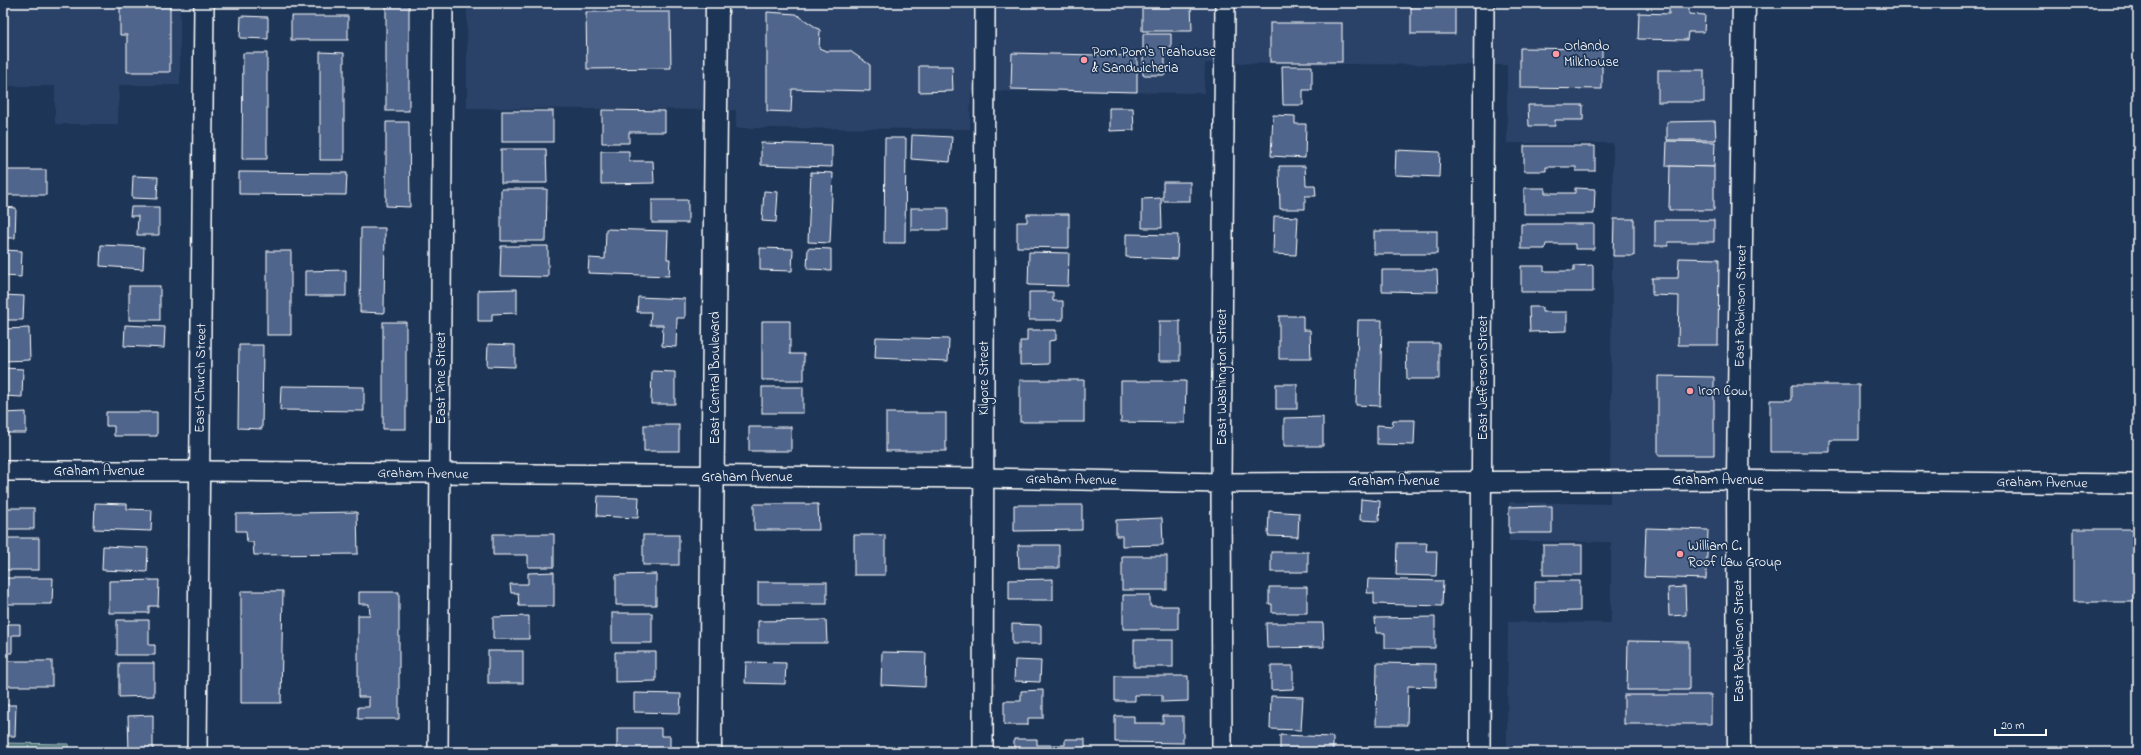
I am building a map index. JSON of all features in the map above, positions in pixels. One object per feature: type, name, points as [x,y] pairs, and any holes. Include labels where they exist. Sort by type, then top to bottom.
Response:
[{"type":"street","name":"East Church Street","points":[[197,752],[204,3]]},
{"type":"street","name":"East Pine Street","points":[[438,752],[443,3]]},
{"type":"street","name":"East Central Boulevard","points":[[710,752],[714,477],[717,3]]},
{"type":"street","name":"Kilgore Street","points":[[982,752],[985,3]]},
{"type":"street","name":"East Washington Street","points":[[1222,752],[1221,483],[1225,3]]},
{"type":"street","name":"East Jefferson Street","points":[[1480,752],[1484,3]]},
{"type":"street","name":"East Robinson Street","points":[[1739,752],[1738,480],[1744,3]]},
{"type":"street","name":"Graham Avenue","points":[[3,472],[200,471],[714,477],[984,478],[1221,483],[1738,480],[2138,484]]},
{"type":"shaded area","points":[[3,3],[180,3],[180,85],[119,85],[118,124],[55,124],[55,86],[3,86]]},
{"type":"shaded area","points":[[467,3],[1741,3],[1737,752],[1507,752],[1508,622],[1611,623],[1611,542],[1509,541],[1509,502],[1610,504],[1613,143],[1507,143],[1507,65],[1205,63],[1204,93],[971,91],[970,129],[736,128],[736,110],[467,108]]},
{"type":"green space","points":[[3,743],[69,744],[69,752],[3,752]]},
{"type":"building","points":[[120,3],[170,3],[170,72],[127,72],[127,35],[120,35]]},
{"type":"building","points":[[1142,3],[1191,3],[1192,31],[1142,31]]},
{"type":"building","points":[[1411,3],[1455,3],[1455,34],[1411,34]]},
{"type":"building","points":[[1669,3],[1689,3],[1689,14],[1705,15],[1704,32],[1688,32],[1687,40],[1638,39],[1639,13],[1669,14]]},
{"type":"building","points":[[386,5],[409,5],[409,111],[386,111]]},
{"type":"building","points":[[586,12],[670,12],[671,68],[587,69]]},
{"type":"building","points":[[767,12],[796,14],[820,30],[819,48],[826,51],[850,51],[870,65],[870,91],[792,89],[791,112],[767,111]]},
{"type":"building","points":[[241,16],[268,17],[268,39],[240,38]]},
{"type":"building","points":[[291,16],[348,16],[348,40],[291,40]]},
{"type":"building","points":[[1270,23],[1342,23],[1342,62],[1270,62]]},
{"type":"building","points":[[1143,34],[1171,34],[1171,54],[1165,54],[1165,75],[1143,75]]},
{"type":"building","points":[[1520,48],[1602,49],[1602,89],[1520,88]]},
{"type":"building","points":[[320,52],[344,53],[344,160],[320,160]]},
{"type":"building","points":[[243,53],[267,53],[267,159],[242,159]]},
{"type":"building","points":[[1012,53],[1137,56],[1137,92],[1011,89]]},
{"type":"building","points":[[919,66],[952,66],[953,91],[919,92]]},
{"type":"building","points":[[1282,66],[1312,66],[1312,90],[1303,90],[1303,105],[1283,105]]},
{"type":"building","points":[[1658,70],[1704,70],[1704,102],[1658,102]]},
{"type":"building","points":[[1528,105],[1583,105],[1583,120],[1555,120],[1555,126],[1529,126]]},
{"type":"building","points":[[1109,108],[1133,108],[1134,130],[1109,131]]},
{"type":"building","points":[[602,110],[665,111],[665,132],[629,132],[629,143],[602,143]]},
{"type":"building","points":[[502,111],[553,111],[553,142],[502,142]]},
{"type":"building","points":[[1273,115],[1295,116],[1295,124],[1306,124],[1305,158],[1271,156]]},
{"type":"building","points":[[1715,121],[1716,140],[1667,140],[1667,122]]},
{"type":"building","points":[[386,122],[409,122],[410,207],[386,206]]},
{"type":"building","points":[[912,135],[952,137],[950,162],[911,159]]},
{"type":"building","points":[[885,138],[906,138],[905,243],[884,243]]},
{"type":"building","points":[[1667,141],[1715,142],[1714,167],[1666,166]]},
{"type":"building","points":[[761,143],[832,145],[832,167],[761,165]]},
{"type":"building","points":[[1524,146],[1595,146],[1595,171],[1576,171],[1576,167],[1546,167],[1546,171],[1524,171]]},
{"type":"building","points":[[501,149],[546,149],[547,183],[501,183]]},
{"type":"building","points":[[1396,150],[1440,152],[1439,177],[1395,175]]},
{"type":"building","points":[[601,151],[629,151],[629,161],[653,161],[654,183],[601,184]]},
{"type":"building","points":[[1279,166],[1305,166],[1306,185],[1315,185],[1316,196],[1305,196],[1305,209],[1280,209]]},
{"type":"building","points":[[1670,166],[1714,167],[1714,210],[1669,210]]},
{"type":"building","points":[[3,170],[46,170],[46,195],[3,195]]},
{"type":"building","points":[[239,172],[347,173],[346,195],[239,194]]},
{"type":"building","points":[[811,172],[833,173],[830,243],[808,242]]},
{"type":"building","points":[[133,176],[158,177],[157,199],[132,198]]},
{"type":"building","points":[[1163,182],[1190,182],[1190,201],[1163,201]]},
{"type":"building","points":[[1524,188],[1545,188],[1545,193],[1575,193],[1575,188],[1595,189],[1594,214],[1524,214]]},
{"type":"building","points":[[501,189],[547,189],[546,241],[501,241]]},
{"type":"building","points":[[764,191],[778,192],[776,222],[762,221]]},
{"type":"building","points":[[1161,198],[1162,228],[1142,228],[1142,199]]},
{"type":"building","points":[[652,200],[688,200],[688,223],[652,223]]},
{"type":"building","points":[[3,207],[16,208],[15,238],[3,238]]},
{"type":"building","points":[[131,207],[159,207],[159,235],[137,235],[138,216],[130,216]]},
{"type":"building","points":[[911,208],[948,208],[948,230],[911,230]]},
{"type":"building","points":[[1027,214],[1069,214],[1069,248],[1017,247],[1017,222],[1027,222]]},
{"type":"building","points":[[1274,216],[1298,217],[1296,255],[1273,254]]},
{"type":"building","points":[[1614,219],[1634,219],[1634,256],[1613,256]]},
{"type":"building","points":[[1655,220],[1714,220],[1714,242],[1668,242],[1668,246],[1655,246]]},
{"type":"building","points":[[1521,224],[1594,224],[1594,249],[1575,249],[1575,244],[1546,244],[1545,249],[1521,249]]},
{"type":"building","points":[[361,228],[385,228],[384,313],[360,312]]},
{"type":"building","points":[[606,229],[668,231],[667,259],[670,259],[669,276],[588,273],[589,258],[605,259]]},
{"type":"building","points":[[1374,231],[1437,231],[1437,254],[1374,254]]},
{"type":"building","points":[[1126,234],[1178,235],[1177,259],[1126,257]]},
{"type":"building","points":[[101,245],[144,247],[143,269],[100,266]]},
{"type":"building","points":[[501,246],[548,246],[548,277],[500,276]]},
{"type":"building","points":[[760,248],[793,249],[792,271],[760,270]]},
{"type":"building","points":[[808,248],[831,249],[831,270],[807,269]]},
{"type":"building","points":[[3,250],[22,251],[21,277],[3,276]]},
{"type":"building","points":[[267,251],[291,251],[291,335],[267,335]]},
{"type":"building","points":[[1029,252],[1069,253],[1068,286],[1028,285]]},
{"type":"building","points":[[1679,258],[1719,259],[1718,345],[1678,345],[1679,296],[1652,295],[1652,278],[1678,278]]},
{"type":"building","points":[[1593,265],[1593,292],[1521,292],[1521,266],[1544,266],[1544,271],[1574,271],[1574,266]]},
{"type":"building","points":[[346,270],[346,296],[305,296],[305,271]]},
{"type":"building","points":[[1382,270],[1437,270],[1438,292],[1382,291]]},
{"type":"building","points":[[129,286],[160,286],[160,320],[129,320]]},
{"type":"building","points":[[517,289],[517,313],[492,314],[492,321],[478,321],[478,290]]},
{"type":"building","points":[[1029,292],[1053,292],[1053,301],[1063,301],[1063,320],[1029,320]]},
{"type":"building","points":[[3,295],[24,296],[23,320],[3,320]]},
{"type":"building","points":[[638,297],[685,299],[685,318],[677,318],[676,347],[662,346],[663,325],[650,325],[651,312],[637,312]]},
{"type":"building","points":[[1529,307],[1542,307],[1542,312],[1567,312],[1567,331],[1530,332]]},
{"type":"building","points":[[1279,316],[1303,316],[1303,330],[1310,330],[1311,359],[1279,359]]},
{"type":"building","points":[[1358,320],[1382,320],[1380,406],[1356,405]]},
{"type":"building","points":[[762,321],[790,321],[790,354],[804,354],[804,380],[762,380]]},
{"type":"building","points":[[1159,321],[1180,321],[1180,361],[1159,361]]},
{"type":"building","points":[[383,322],[406,322],[406,429],[383,429]]},
{"type":"building","points":[[125,325],[165,327],[164,348],[124,346]]},
{"type":"building","points":[[29,328],[30,360],[3,361],[3,329]]},
{"type":"building","points":[[1027,330],[1056,330],[1056,340],[1049,341],[1049,364],[1020,365],[1020,341],[1027,341]]},
{"type":"building","points":[[876,337],[949,339],[948,361],[875,358]]},
{"type":"building","points":[[1406,343],[1439,343],[1439,379],[1407,379]]},
{"type":"building","points":[[488,344],[515,345],[515,367],[487,366]]},
{"type":"building","points":[[239,345],[263,345],[262,429],[238,428]]},
{"type":"building","points":[[3,368],[23,369],[22,397],[3,396]]},
{"type":"building","points":[[652,371],[675,372],[675,404],[651,404]]},
{"type":"building","points":[[1658,376],[1714,377],[1714,455],[1658,455]]},
{"type":"building","points":[[1020,380],[1084,380],[1084,422],[1020,422]]},
{"type":"building","points":[[1121,381],[1186,381],[1185,423],[1121,422]]},
{"type":"building","points":[[1276,384],[1297,384],[1297,409],[1276,409]]},
{"type":"building","points":[[1792,385],[1859,385],[1859,440],[1830,440],[1830,452],[1770,452],[1770,400],[1792,400]]},
{"type":"building","points":[[281,386],[364,387],[364,411],[280,410]]},
{"type":"building","points":[[762,387],[803,387],[803,413],[762,413]]},
{"type":"building","points":[[26,412],[26,433],[3,433],[3,413]]},
{"type":"building","points":[[106,412],[157,412],[157,436],[114,436],[114,426],[106,426]]},
{"type":"building","points":[[886,413],[946,413],[946,451],[886,451]]},
{"type":"building","points":[[1323,417],[1323,446],[1284,446],[1284,418]]},
{"type":"building","points":[[1393,420],[1415,420],[1414,445],[1377,444],[1377,425],[1392,426]]},
{"type":"building","points":[[644,425],[679,425],[679,451],[644,451]]},
{"type":"building","points":[[749,427],[791,427],[791,451],[749,451]]},
{"type":"building","points":[[598,496],[639,497],[638,518],[597,516]]},
{"type":"building","points":[[1361,499],[1380,501],[1379,521],[1360,520]]},
{"type":"building","points":[[95,503],[127,504],[127,509],[152,510],[151,531],[94,529]]},
{"type":"building","points":[[754,504],[818,504],[819,530],[754,530]]},
{"type":"building","points":[[1014,505],[1082,505],[1082,530],[1014,531]]},
{"type":"building","points":[[1552,506],[1552,533],[1509,533],[1509,507]]},
{"type":"building","points":[[3,508],[34,508],[34,529],[3,529]]},
{"type":"building","points":[[1269,511],[1299,513],[1298,537],[1268,536]]},
{"type":"building","points":[[357,512],[358,554],[254,555],[253,542],[247,542],[246,531],[236,531],[236,514]]},
{"type":"building","points":[[1162,518],[1163,545],[1122,546],[1122,536],[1116,536],[1116,520]]},
{"type":"building","points":[[1646,528],[1708,530],[1706,579],[1644,577]]},
{"type":"building","points":[[2073,529],[2138,529],[2138,602],[2073,602]]},
{"type":"building","points":[[493,534],[554,534],[554,567],[528,567],[528,555],[493,555]]},
{"type":"building","points":[[643,535],[679,535],[679,565],[643,565]]},
{"type":"building","points":[[854,535],[885,535],[885,575],[854,575]]},
{"type":"building","points":[[3,538],[39,538],[39,570],[3,570]]},
{"type":"building","points":[[1397,543],[1427,543],[1426,551],[1437,551],[1436,576],[1396,575]]},
{"type":"building","points":[[1018,545],[1059,545],[1059,568],[1019,568]]},
{"type":"building","points":[[1543,545],[1582,545],[1582,575],[1543,575]]},
{"type":"building","points":[[103,546],[148,548],[147,572],[102,570]]},
{"type":"building","points":[[1271,552],[1308,552],[1308,572],[1271,572]]},
{"type":"building","points":[[1122,556],[1167,556],[1167,590],[1122,590]]},
{"type":"building","points":[[554,572],[554,606],[519,606],[518,593],[511,593],[510,584],[528,584],[528,573]]},
{"type":"building","points":[[656,574],[656,605],[616,605],[616,575]]},
{"type":"building","points":[[3,578],[53,578],[52,604],[3,604]]},
{"type":"building","points":[[1053,579],[1053,600],[1009,600],[1009,580]]},
{"type":"building","points":[[1368,579],[1443,581],[1442,606],[1374,604],[1374,593],[1367,593]]},
{"type":"building","points":[[159,580],[158,606],[149,606],[149,613],[109,613],[109,581]]},
{"type":"building","points":[[1535,581],[1580,581],[1580,611],[1535,612]]},
{"type":"building","points":[[758,582],[827,582],[827,604],[758,604]]},
{"type":"building","points":[[1269,587],[1307,587],[1307,613],[1272,613],[1272,604],[1269,604]]},
{"type":"building","points":[[1685,587],[1686,615],[1669,616],[1668,588]]},
{"type":"building","points":[[241,591],[283,591],[281,703],[241,703]]},
{"type":"building","points":[[359,592],[399,592],[399,719],[358,719],[358,707],[369,707],[369,697],[358,697],[358,615],[370,615],[369,604],[359,604]]},
{"type":"building","points":[[1123,595],[1150,595],[1150,606],[1178,606],[1178,629],[1123,629]]},
{"type":"building","points":[[612,613],[652,613],[652,643],[612,643]]},
{"type":"building","points":[[529,616],[529,639],[493,639],[493,617]]},
{"type":"building","points":[[1435,617],[1435,648],[1385,648],[1385,633],[1376,633],[1375,618]]},
{"type":"building","points":[[117,620],[149,620],[149,645],[155,645],[155,655],[117,655]]},
{"type":"building","points":[[826,620],[827,643],[758,643],[758,621]]},
{"type":"building","points":[[1266,623],[1323,623],[1324,647],[1267,648]]},
{"type":"building","points":[[3,624],[20,624],[20,635],[12,635],[12,653],[3,653]]},
{"type":"building","points":[[1012,624],[1041,625],[1041,644],[1012,644]]},
{"type":"building","points":[[1134,640],[1173,640],[1173,667],[1134,667]]},
{"type":"building","points":[[1628,641],[1689,642],[1689,690],[1627,690]]},
{"type":"building","points":[[488,651],[523,651],[523,683],[488,683]]},
{"type":"building","points":[[615,652],[656,652],[656,681],[615,682]]},
{"type":"building","points":[[882,652],[926,653],[925,687],[881,685]]},
{"type":"building","points":[[1015,660],[1041,661],[1040,682],[1014,681]]},
{"type":"building","points":[[3,661],[52,661],[52,686],[3,686]]},
{"type":"building","points":[[746,662],[786,663],[785,684],[745,683]]},
{"type":"building","points":[[119,663],[154,663],[154,696],[119,697]]},
{"type":"building","points":[[1377,663],[1436,664],[1436,687],[1408,686],[1407,725],[1376,725]]},
{"type":"building","points":[[1271,666],[1293,666],[1293,689],[1271,690]]},
{"type":"building","points":[[1115,676],[1188,676],[1188,701],[1162,702],[1162,695],[1135,695],[1135,701],[1115,701]]},
{"type":"building","points":[[1043,690],[1043,718],[1028,718],[1028,725],[1004,725],[1004,701],[1021,701],[1021,691]]},
{"type":"building","points":[[634,693],[681,694],[680,713],[634,712]]},
{"type":"building","points":[[1624,695],[1711,695],[1711,724],[1624,724]]},
{"type":"building","points":[[1271,696],[1303,697],[1301,730],[1270,729]]},
{"type":"building","points":[[3,705],[16,705],[15,736],[3,736]]},
{"type":"building","points":[[153,715],[153,752],[129,752],[128,716]]},
{"type":"building","points":[[1115,716],[1134,716],[1134,723],[1163,723],[1163,716],[1183,716],[1183,743],[1115,742]]},
{"type":"building","points":[[617,728],[661,728],[661,736],[670,736],[670,752],[617,752]]},
{"type":"building","points":[[1280,735],[1333,737],[1333,752],[1280,752]]},
{"type":"building","points":[[1014,739],[1037,739],[1037,745],[1065,745],[1065,739],[1085,739],[1085,752],[1014,752]]},
{"type":"building","points":[[1152,750],[1193,750],[1193,752],[1152,752]]},
{"type":"building","points":[[281,751],[281,752],[239,752]]},
{"type":"place","name":"Orlando Milkhouse","points":[[1556,54]]},
{"type":"place","name":"Pom Pom's Teahouse & Sandwicheria","points":[[1084,60]]},
{"type":"place","name":"Iron Cow","points":[[1690,391]]},
{"type":"place","name":"William C. Roof Law Group","points":[[1680,554]]}]
